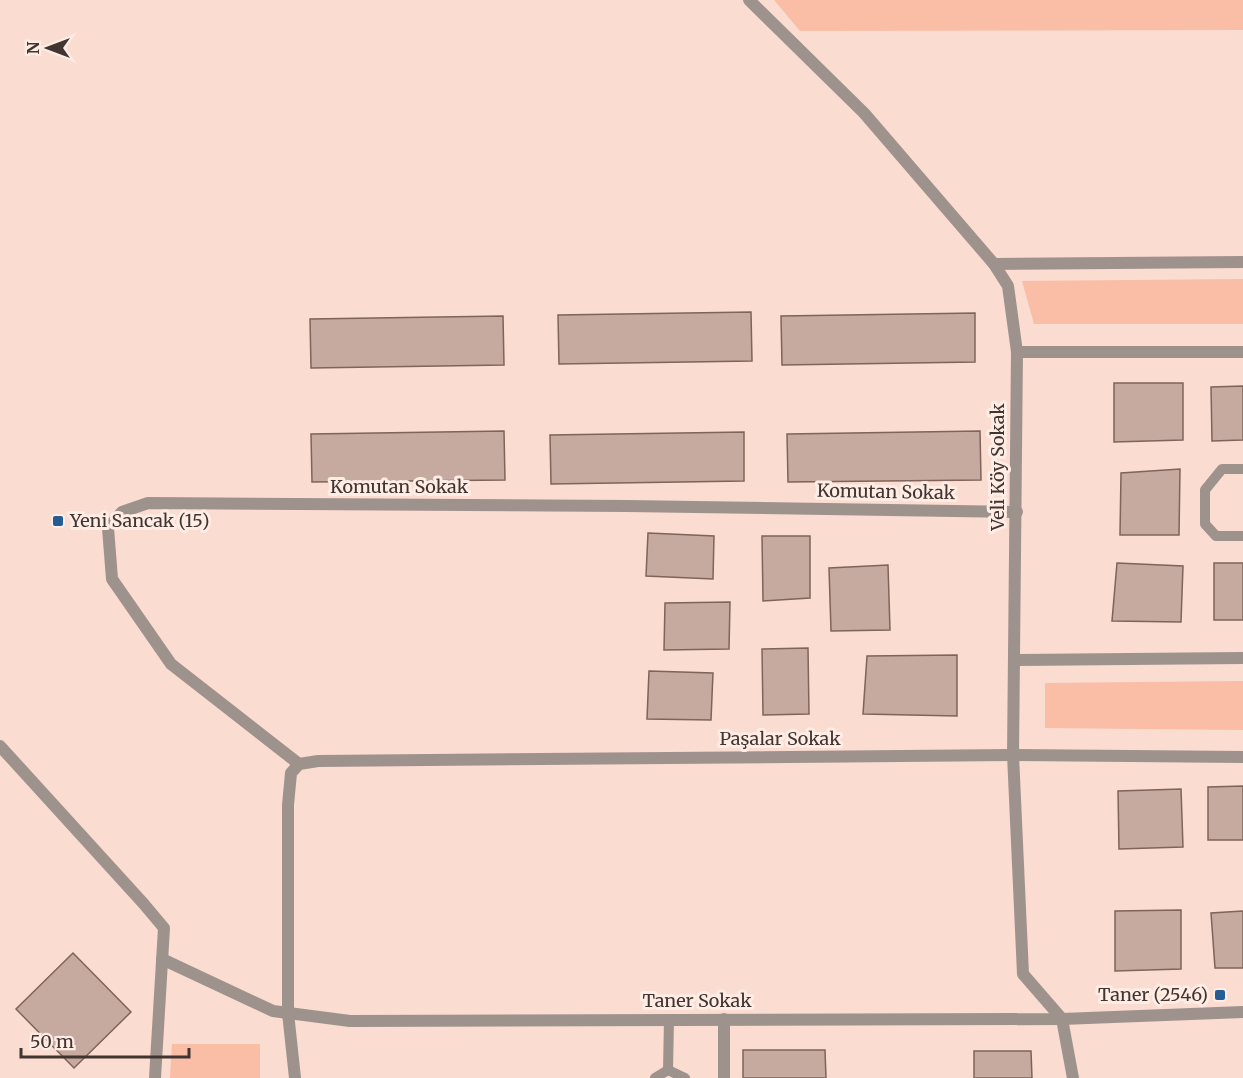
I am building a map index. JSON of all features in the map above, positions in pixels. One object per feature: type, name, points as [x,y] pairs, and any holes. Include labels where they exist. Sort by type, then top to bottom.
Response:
[{"type":"street","name":"Veli Köy Sokak","points":[[749,0],[864,114],[994,264],[1008,286],[1017,352],[1013,755],[1023,974],[1062,1018]]},
{"type":"street","points":[[994,264],[1243,262]]},
{"type":"street","points":[[1017,352],[1243,352]]},
{"type":"street","name":"Komutan Sokak","points":[[299,764],[171,664],[112,579],[108,528],[122,512],[148,503],[627,506],[1017,512]]},
{"type":"street","points":[[1015,660],[1243,658]]},
{"type":"street","points":[[0,746],[164,928],[155,1078]]},
{"type":"street","name":"Paşalar Sokak","points":[[299,764],[318,761],[1013,755],[1243,757]]},
{"type":"street","points":[[295,1078],[288,1013],[288,805],[291,772],[299,764]]},
{"type":"street","name":"Taner Sokak","points":[[162,959],[273,1011],[350,1021],[1062,1018],[1243,1012]]},
{"type":"street","points":[[1062,1018],[1073,1078]]},
{"type":"street","points":[[724,1019],[724,1078]]},
{"type":"lane","points":[[1243,469],[1222,470],[1206,490],[1205,524],[1216,536],[1243,536]]},
{"type":"lane","points":[[668,1070],[669,1019]]},
{"type":"lane","points":[[655,1078],[668,1070]]},
{"type":"lane","points":[[668,1070],[685,1078]]},
{"type":"shaded area","points":[[774,0],[1243,0],[1243,30],[800,31]]},
{"type":"shaded area","points":[[1243,279],[1243,324],[1034,324],[1022,281]]},
{"type":"shaded area","points":[[1243,681],[1243,730],[1045,728],[1045,683]]},
{"type":"shaded area","points":[[172,1044],[260,1044],[260,1078],[170,1078]]},
{"type":"building","points":[[751,312],[752,361],[559,364],[558,315]]},
{"type":"building","points":[[975,313],[975,362],[782,365],[781,316]]},
{"type":"building","points":[[503,316],[504,365],[311,368],[310,319]]},
{"type":"building","points":[[1114,383],[1183,383],[1183,440],[1114,442]]},
{"type":"building","points":[[1243,386],[1243,440],[1212,441],[1211,387]]},
{"type":"building","points":[[504,431],[505,480],[312,482],[311,434]]},
{"type":"building","points":[[980,431],[981,480],[788,482],[787,434]]},
{"type":"building","points":[[744,432],[744,481],[551,484],[550,435]]},
{"type":"building","points":[[1180,469],[1179,535],[1120,535],[1121,473]]},
{"type":"building","points":[[648,533],[714,536],[713,579],[646,576]]},
{"type":"building","points":[[762,536],[810,536],[810,598],[763,601]]},
{"type":"building","points":[[1117,563],[1183,566],[1181,622],[1112,621]]},
{"type":"building","points":[[1214,563],[1243,563],[1243,620],[1214,620]]},
{"type":"building","points":[[888,565],[890,630],[831,631],[829,568]]},
{"type":"building","points":[[730,602],[729,649],[664,650],[665,603]]},
{"type":"building","points":[[808,648],[809,714],[763,715],[762,649]]},
{"type":"building","points":[[957,655],[957,716],[863,714],[867,656]]},
{"type":"building","points":[[649,671],[713,673],[711,720],[647,719]]},
{"type":"building","points":[[1243,786],[1243,840],[1208,840],[1208,787]]},
{"type":"building","points":[[1181,789],[1183,847],[1119,849],[1118,791]]},
{"type":"building","points":[[1181,910],[1181,969],[1115,971],[1115,911]]},
{"type":"building","points":[[1243,911],[1243,968],[1215,968],[1211,913]]},
{"type":"building","points":[[73,953],[131,1012],[74,1068],[16,1009]]},
{"type":"building","points":[[743,1050],[825,1050],[826,1078],[743,1078]]},
{"type":"building","points":[[974,1051],[1031,1051],[1032,1078],[974,1078]]},
{"type":"place","name":"Yeni Sancak (15)","points":[[58,521]]},
{"type":"place","name":"Taner (2546)","points":[[1220,995]]}]
